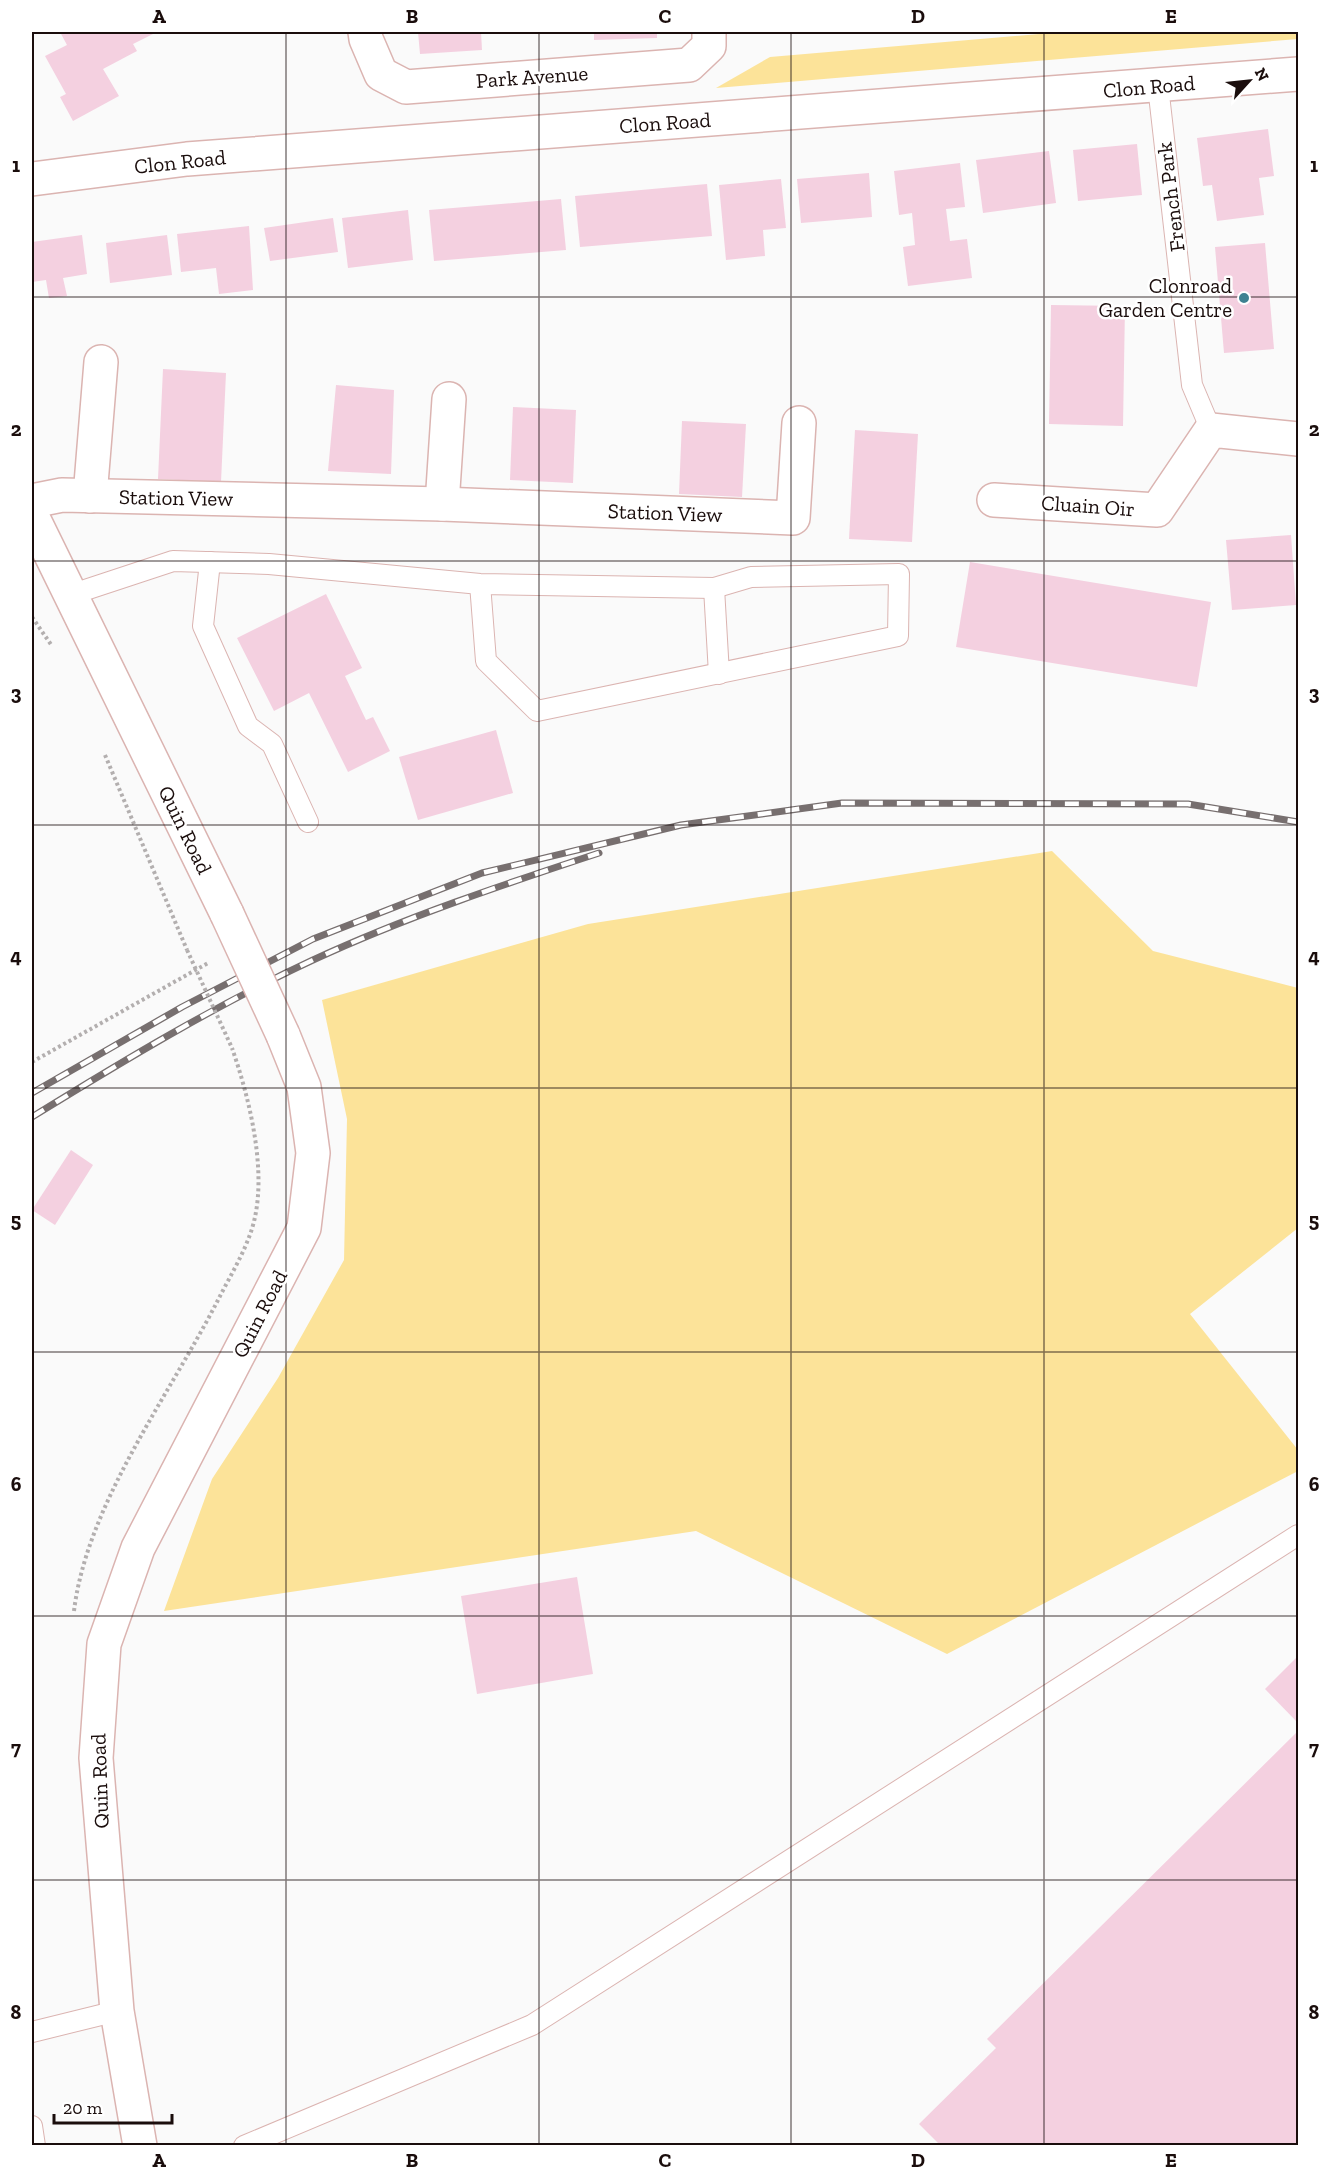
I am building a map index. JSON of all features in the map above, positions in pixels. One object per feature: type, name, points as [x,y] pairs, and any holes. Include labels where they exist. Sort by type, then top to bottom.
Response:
[{"type":"main road","name":"Park Avenue","points":[[365,32],[381,74],[406,87],[689,65],[709,46],[709,32]]},
{"type":"main road","name":"Clon Road","points":[[32,179],[187,159],[1299,74]]},
{"type":"main road","name":"Station View","points":[[90,496],[101,362]]},
{"type":"main road","points":[[442,504],[449,399]]},
{"type":"main road","name":"Station View","points":[[32,501],[62,495],[442,504],[793,518],[799,423]]},
{"type":"main road","points":[[1210,430],[1299,439]]},
{"type":"main road","name":"Cluain Oir","points":[[994,500],[1157,510],[1210,430]]},
{"type":"main road","name":"Quin Road","points":[[32,516],[227,914],[283,1035],[304,1087],[313,1153],[304,1228],[138,1548],[104,1644],[96,1758],[117,2011],[140,2145]]},
{"type":"lane","name":"French Park","points":[[1158,86],[1192,385],[1210,430]]},
{"type":"lane","points":[[70,595],[173,561],[269,564],[480,584],[714,588],[751,577],[899,574],[898,636],[537,711],[486,661],[480,584]]},
{"type":"lane","points":[[210,562],[203,626],[248,726],[272,744],[308,822]]},
{"type":"lane","points":[[714,588],[719,674]]},
{"type":"lane","points":[[244,2145],[532,2025],[1299,1535]]},
{"type":"lane","points":[[32,2032],[117,2011]]},
{"type":"lane","points":[[32,2126],[35,2145]]},
{"type":"path","points":[[32,618],[54,650]]},
{"type":"path","points":[[78,1580],[113,1488],[190,1356],[241,1255],[255,1218],[258,1154],[242,1079],[232,1048],[187,950],[104,754]]},
{"type":"path","points":[[32,1062],[208,963]]},
{"type":"shaded area","points":[[1063,32],[1298,32],[1298,39],[716,88],[770,57]]},
{"type":"shaded area","points":[[1052,851],[1153,951],[1298,988],[1298,1228],[1190,1314],[1298,1450],[1298,1471],[947,1654],[696,1531],[164,1611],[212,1479],[278,1378],[344,1260],[347,1119],[322,1000],[588,924]]},
{"type":"building","points":[[60,32],[157,32],[133,44],[137,51],[103,69],[119,96],[73,121],[60,97],[66,94],[45,56],[67,45]]},
{"type":"building","points":[[418,32],[481,32],[482,50],[420,54]]},
{"type":"building","points":[[594,32],[657,32],[657,38],[594,40]]},
{"type":"building","points":[[1268,129],[1274,176],[1259,178],[1264,215],[1217,221],[1212,185],[1203,186],[1197,138]]},
{"type":"building","points":[[1137,144],[1142,195],[1078,201],[1073,150]]},
{"type":"building","points":[[1049,151],[1056,203],[983,213],[976,160]]},
{"type":"building","points":[[960,163],[965,207],[946,209],[950,241],[967,239],[972,278],[908,286],[903,247],[915,245],[912,213],[899,215],[894,171]]},
{"type":"building","points":[[869,173],[872,217],[801,223],[797,179]]},
{"type":"building","points":[[781,179],[786,228],[763,230],[765,256],[726,260],[719,185]]},
{"type":"building","points":[[707,184],[712,236],[580,247],[575,196]]},
{"type":"building","points":[[561,199],[566,250],[434,261],[429,210]]},
{"type":"building","points":[[408,210],[413,260],[348,268],[342,218]]},
{"type":"building","points":[[333,218],[338,252],[270,261],[264,228]]},
{"type":"building","points":[[249,226],[253,290],[219,294],[216,268],[181,272],[177,234]]},
{"type":"building","points":[[82,235],[87,274],[63,278],[67,296],[49,298],[46,280],[32,282],[32,242]]},
{"type":"building","points":[[167,235],[172,275],[110,283],[106,243]]},
{"type":"building","name":"Clonroad Garden Centre","points":[[1265,243],[1274,349],[1224,353],[1215,247]]},
{"type":"building","points":[[1051,305],[1125,306],[1123,426],[1049,424]]},
{"type":"building","points":[[163,369],[226,373],[221,482],[158,479]]},
{"type":"building","points":[[336,385],[394,390],[391,474],[328,471]]},
{"type":"building","points":[[513,407],[576,410],[573,483],[510,480]]},
{"type":"building","points":[[682,421],[746,424],[742,497],[679,494]]},
{"type":"building","points":[[855,430],[918,434],[912,542],[849,539]]},
{"type":"building","points":[[1291,535],[1296,605],[1232,610],[1226,540]]},
{"type":"building","points":[[970,562],[1211,602],[1197,687],[956,647]]},
{"type":"building","points":[[326,594],[362,668],[345,676],[366,720],[373,717],[390,751],[348,772],[309,693],[274,711],[237,638]]},
{"type":"building","points":[[496,730],[513,793],[418,820],[399,757]]},
{"type":"building","points":[[71,1150],[93,1165],[55,1225],[32,1210]]},
{"type":"building","points":[[577,1577],[593,1674],[477,1694],[461,1596]]},
{"type":"building","points":[[1298,1656],[1298,1723],[1265,1689]]},
{"type":"building","points":[[1298,1731],[1298,2145],[940,2145],[919,2124],[996,2048],[987,2039]]},
{"type":"railway","points":[[32,1093],[182,1007],[313,939],[482,873],[681,825],[842,803],[1188,804],[1298,822]]},
{"type":"railway","points":[[32,1117],[205,1015],[313,960],[419,916],[599,853]]},
{"type":"place","name":"Clonroad Garden Centre","points":[[1244,298]]}]
